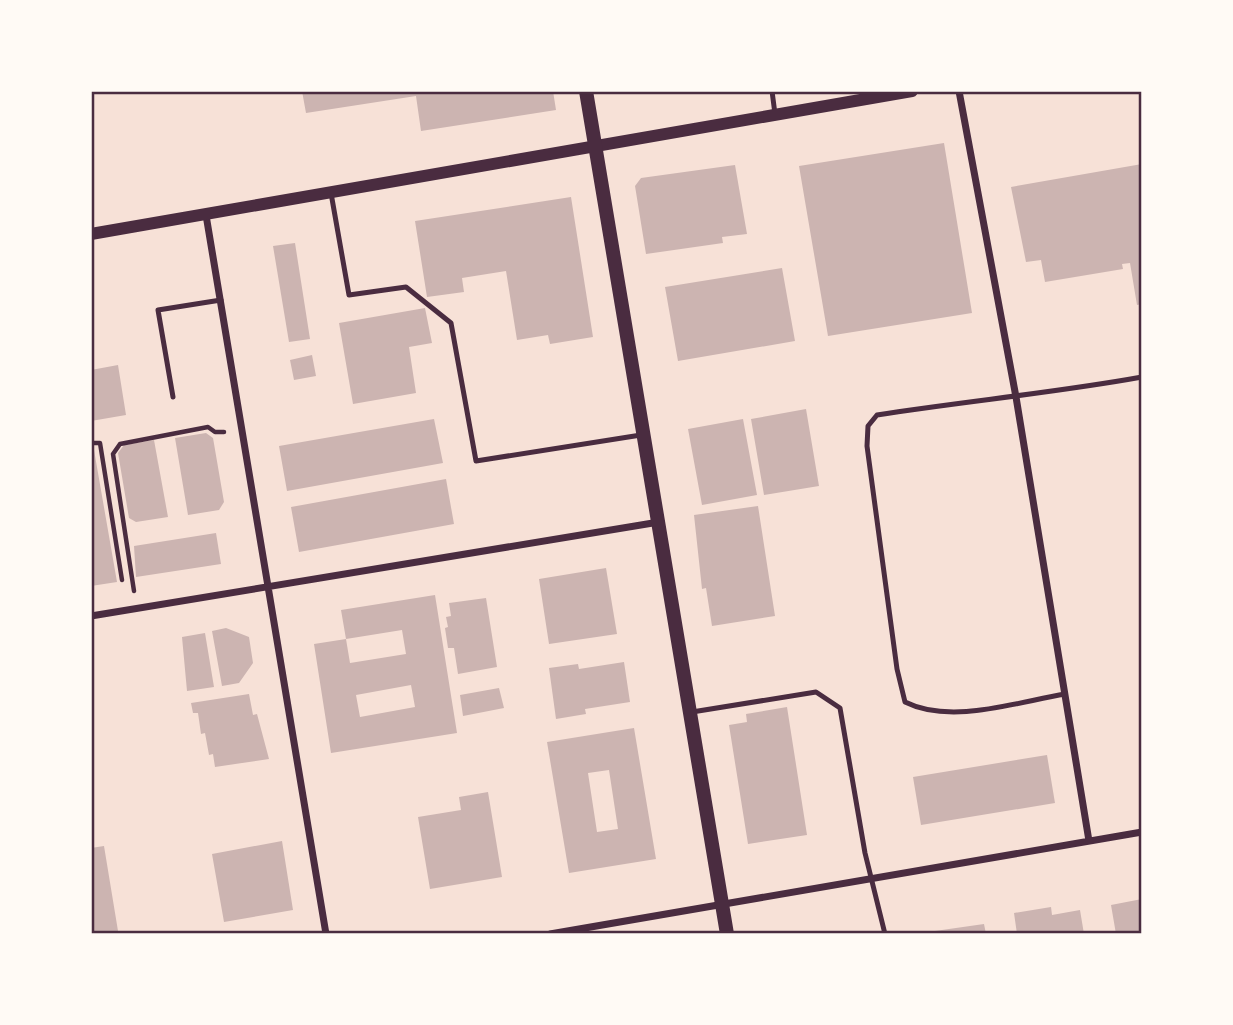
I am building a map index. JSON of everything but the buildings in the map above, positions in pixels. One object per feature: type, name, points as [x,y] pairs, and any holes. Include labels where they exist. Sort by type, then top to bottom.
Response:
[{"type":"main road","points":[[586,91],[692,712],[727,934]]},
{"type":"street","points":[[91,234],[775,114],[866,95],[912,91]]},
{"type":"street","points":[[959,91],[1016,397],[1089,841]]},
{"type":"street","points":[[206,215],[326,934]]},
{"type":"street","points":[[91,616],[659,522]]},
{"type":"street","points":[[550,934],[1142,832]]},
{"type":"lane","points":[[772,91],[775,114]]},
{"type":"lane","points":[[331,193],[349,295],[406,287],[451,323],[476,461],[644,435]]},
{"type":"lane","points":[[173,397],[158,310],[221,300]]},
{"type":"lane","points":[[1065,694],[957,712],[914,706],[905,702],[897,669],[867,446],[868,426],[877,415],[1142,377]]},
{"type":"lane","points":[[692,712],[816,692],[840,708],[871,880],[885,934]]},
{"type":"path","points":[[134,591],[113,454],[120,444],[166,434],[208,427],[215,432],[224,432]]},
{"type":"path","points":[[91,443],[100,443],[122,580]]}]
